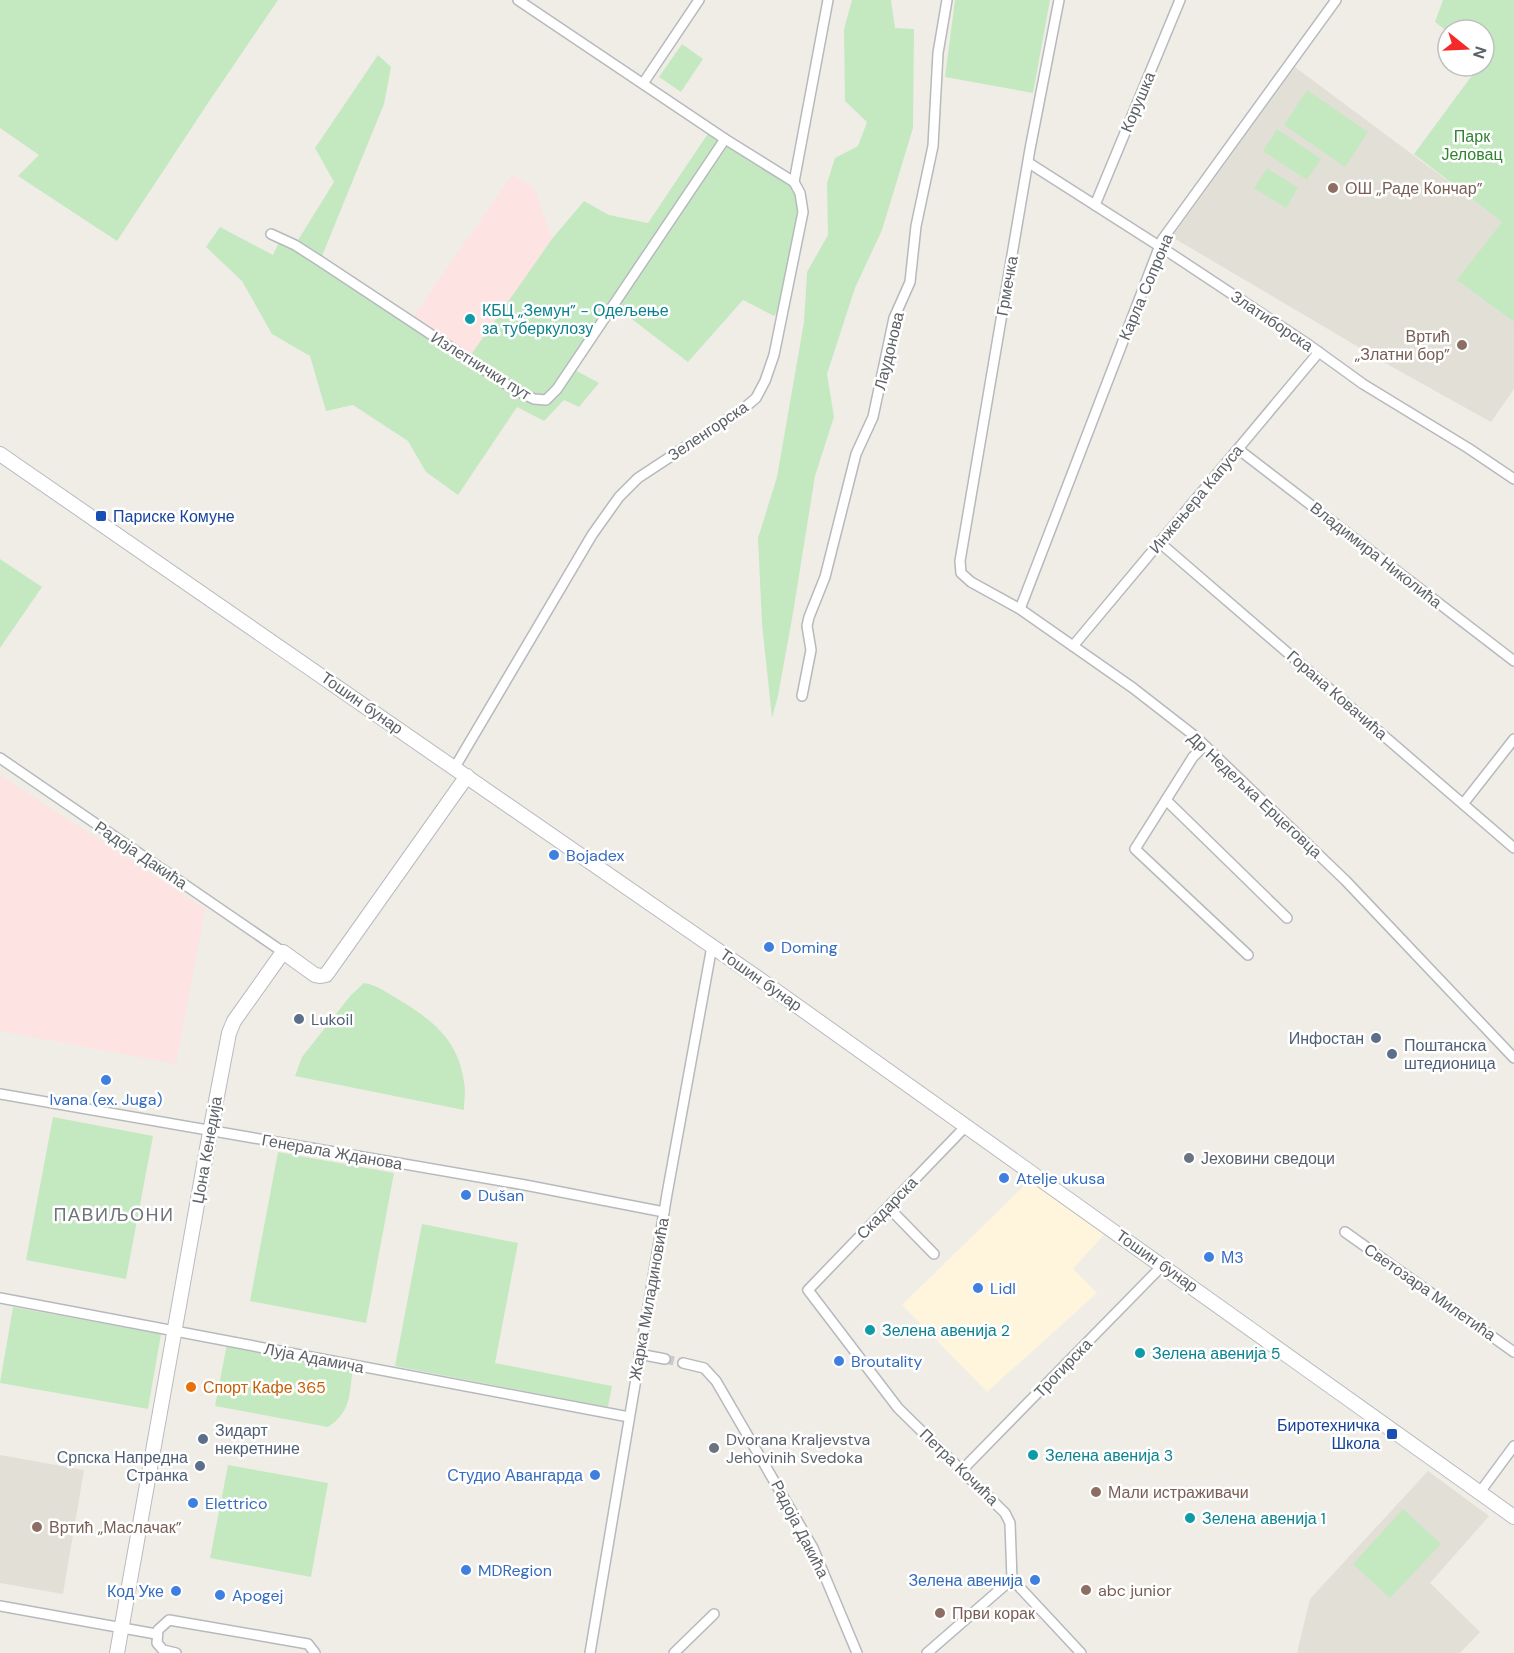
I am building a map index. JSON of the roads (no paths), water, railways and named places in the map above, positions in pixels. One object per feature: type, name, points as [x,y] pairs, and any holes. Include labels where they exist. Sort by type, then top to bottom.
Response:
[{"type":"main road","name":"Тошин бунар","points":[[0,454],[455,767],[967,1125],[1514,1517]]},
{"type":"main road","points":[[283,952],[315,975],[326,975],[467,776]]},
{"type":"main road","name":"Џона Кенедија","points":[[117,1653],[210,1132],[232,1025],[283,952]]},
{"type":"street","points":[[518,0],[644,82],[725,139],[794,182],[828,0]]},
{"type":"street","points":[[644,82],[699,0]]},
{"type":"street","name":"Лаудонова","points":[[802,696],[811,650],[807,626],[809,617],[825,577],[856,454],[873,417],[894,318],[910,282],[916,226],[933,146],[938,53],[947,0]]},
{"type":"street","name":"Грмечка","points":[[961,573],[960,561],[1059,0]]},
{"type":"street","name":"Корушка","points":[[1095,205],[1180,0]]},
{"type":"street","name":"Карла Сопрона","points":[[1020,609],[1166,234],[1336,0]]},
{"type":"street","name":"Излетнички пут","points":[[271,234],[295,245],[515,390],[534,399],[546,400],[557,389],[725,139]]},
{"type":"street","name":"Златиборска","points":[[1029,163],[1160,246],[1363,384],[1514,479]]},
{"type":"street","name":"Зеленгорска","points":[[455,767],[592,535],[619,497],[638,478],[743,409],[756,398],[774,355],[803,212],[800,193],[794,182]]},
{"type":"street","name":"Инжењера Капуса","points":[[1073,646],[1319,352]]},
{"type":"street","name":"Владимира Николића","points":[[1238,449],[1514,661]]},
{"type":"street","name":"Горана Ковачића","points":[[1159,542],[1514,848]]},
{"type":"street","name":"Др Недељка Ерцеговца","points":[[961,573],[971,582],[1020,609],[1133,688],[1204,746],[1346,881],[1514,1058]]},
{"type":"street","points":[[1463,804],[1514,739]]},
{"type":"street","points":[[1204,746],[1193,757],[1135,849],[1248,955]]},
{"type":"street","name":"Радоја Дакића","points":[[0,758],[283,952]]},
{"type":"street","points":[[1166,800],[1287,918]]},
{"type":"street","name":"Жарка Миладиновића","points":[[590,1653],[639,1354],[712,946]]},
{"type":"street","name":"Генерала Жданова","points":[[0,1094],[664,1212]]},
{"type":"street","name":"Скадарска","points":[[808,1290],[967,1125]]},
{"type":"street","points":[[888,1207],[934,1254]]},
{"type":"street","name":"Светозара Милетића","points":[[1345,1232],[1514,1352]]},
{"type":"street","name":"Трогирска","points":[[962,1470],[1163,1265]]},
{"type":"street","name":"Петра Кочића","points":[[808,1290],[898,1408],[1008,1517],[1012,1579]]},
{"type":"street","name":"Луја Адамича","points":[[0,1298],[629,1417]]},
{"type":"street","points":[[639,1354],[664,1359]]},
{"type":"street","name":"Радоја Дакића","points":[[683,1363],[706,1369],[734,1411],[813,1548],[856,1653]]},
{"type":"street","points":[[1480,1492],[1514,1446]]},
{"type":"street","points":[[927,1653],[1012,1579],[1081,1653]]},
{"type":"street","points":[[0,1606],[156,1634]]},
{"type":"street","points":[[674,1653],[714,1614]]},
{"type":"street","points":[[176,1653],[160,1648],[157,1643],[156,1634],[161,1625],[172,1619],[308,1644],[315,1653]]},
{"type":"tunnel","points":[[665,1359],[683,1363]]},
{"type":"place","name":"ОШ „Раде Кончар”","points":[[1333,188]]},
{"type":"place","name":"КБЦ „Земун” - Одељење за туберкулозу","points":[[470,319]]},
{"type":"place","name":"Вртић „Златни бор”","points":[[1462,345]]},
{"type":"place","name":"Париске Комуне","points":[[101,516]]},
{"type":"place","name":"Bojadex","points":[[554,855]]},
{"type":"place","name":"Doming","points":[[769,947]]},
{"type":"place","name":"Lukoil","points":[[299,1019]]},
{"type":"place","name":"Инфостан","points":[[1376,1038]]},
{"type":"place","name":"Поштанска штедионица","points":[[1392,1054]]},
{"type":"place","name":"Ivana (ex. Juga)","points":[[106,1080]]},
{"type":"place","name":"Јеховини сведоци","points":[[1189,1158]]},
{"type":"place","name":"Atelje ukusa","points":[[1004,1178]]},
{"type":"place","name":"Dušan","points":[[466,1195]]},
{"type":"place","name":"М3","points":[[1209,1257]]},
{"type":"place","name":"Lidl","points":[[978,1288]]},
{"type":"place","name":"Зелена авенија 2","points":[[870,1330]]},
{"type":"place","name":"Зелена авенија 5","points":[[1140,1353]]},
{"type":"place","name":"Broutality","points":[[839,1361]]},
{"type":"place","name":"Спорт Кафе 365","points":[[191,1387]]},
{"type":"place","name":"Биротехничка Школа","points":[[1392,1434]]},
{"type":"place","name":"Зидарт некретнине","points":[[203,1439]]},
{"type":"place","name":"Dvorana Kraljevstva Jehovinih Svedoka","points":[[714,1448]]},
{"type":"place","name":"Зелена авенија 3","points":[[1033,1455]]},
{"type":"place","name":"Српска Напредна Странка","points":[[200,1466]]},
{"type":"place","name":"Студио Авангарда","points":[[595,1475]]},
{"type":"place","name":"Мали истраживачи","points":[[1096,1492]]},
{"type":"place","name":"Elettrico","points":[[193,1503]]},
{"type":"place","name":"Зелена авенија 1","points":[[1190,1518]]},
{"type":"place","name":"Вртић „Маслачак”","points":[[37,1527]]},
{"type":"place","name":"MDRegion","points":[[466,1570]]},
{"type":"place","name":"Зелена авенија","points":[[1035,1580]]},
{"type":"place","name":"abc junior","points":[[1086,1590]]},
{"type":"place","name":"Код Уке","points":[[176,1591]]},
{"type":"place","name":"Apogej","points":[[220,1595]]},
{"type":"place","name":"Први корак","points":[[940,1613]]},
{"type":"district","name":"ПАВИЉОНИ","points":[[114,1215]]},
{"type":"park label","name":"Парк Јеловац","points":[[1472,145]]}]
